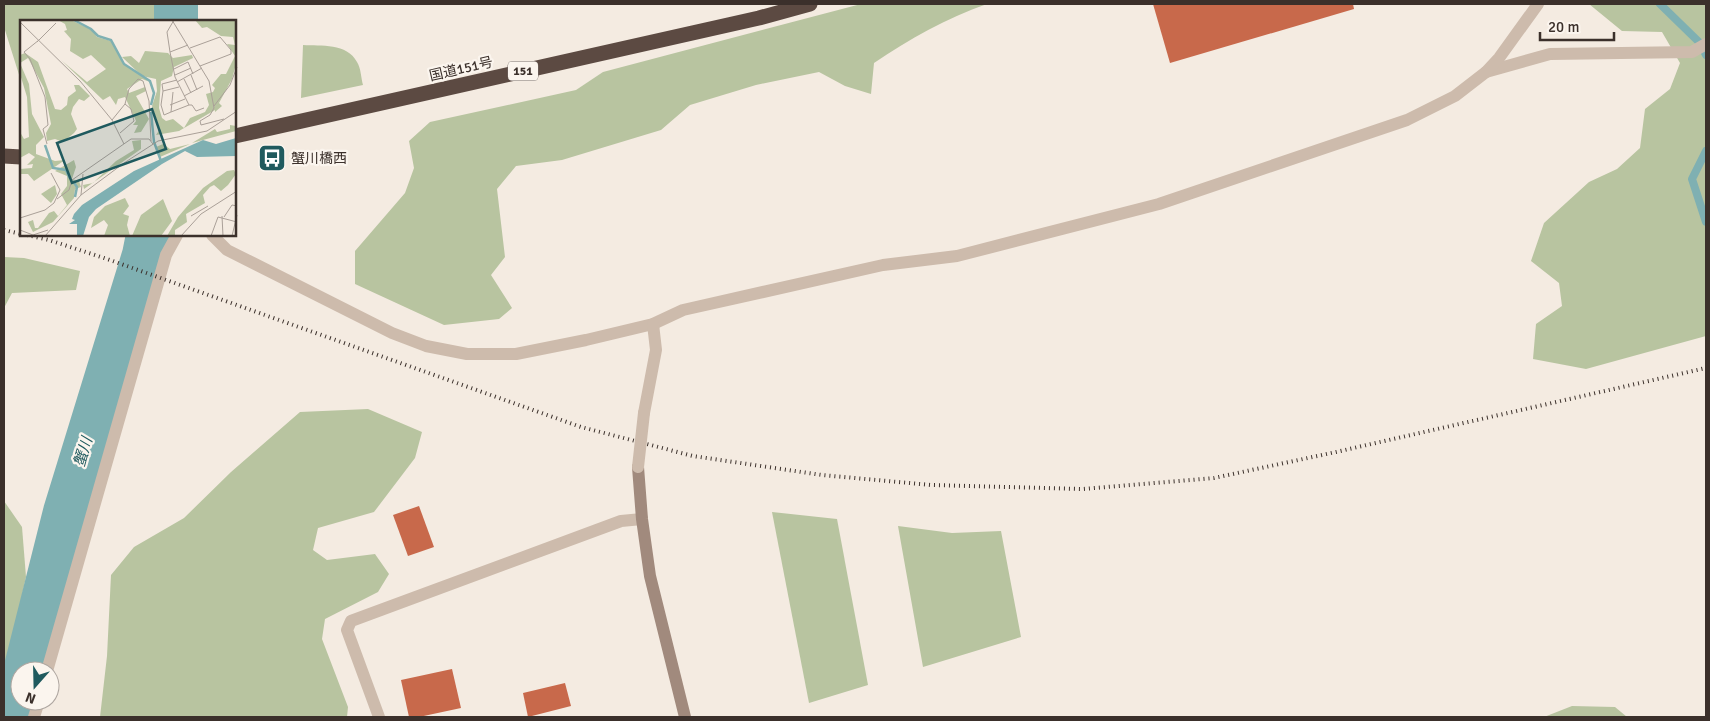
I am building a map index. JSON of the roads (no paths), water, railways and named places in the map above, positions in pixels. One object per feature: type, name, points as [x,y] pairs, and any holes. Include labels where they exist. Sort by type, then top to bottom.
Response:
[{"type":"highway","name":"国道151号","points":[[236,136],[760,18],[810,4]]},
{"type":"highway","points":[[4,156],[20,157]]},
{"type":"street","points":[[213,236],[227,250],[392,334],[426,346],[467,354],[516,354],[653,324],[683,310],[883,265],[957,256],[1159,204],[1408,120],[1455,96],[1486,72],[1499,58],[1538,4]]},
{"type":"street","points":[[1486,72],[1550,54],[1692,52],[1706,44]]},
{"type":"street","points":[[51,661],[166,255],[176,236]]},
{"type":"street","points":[[653,324],[656,350],[644,413],[638,467],[642,519],[650,576],[685,717]]},
{"type":"street","points":[[379,717],[347,630],[351,622],[621,521],[642,519]]},
{"type":"waterway","name":"蟹川","points":[[176,4],[176,20]]},
{"type":"waterway","points":[[1660,4],[1700,43],[1706,55]]},
{"type":"waterway","points":[[1706,151],[1692,179],[1706,222]]},
{"type":"waterway","name":"蟹川","points":[[28,661],[65,512],[144,255],[148,236]]},
{"type":"waterway","name":"蟹川","points":[[14,717],[15,711]]},
{"type":"railway","points":[[4,230],[20,234]]},
{"type":"railway","points":[[31,236],[107,259],[581,427],[693,456],[822,475],[931,485],[1083,489],[1214,478],[1706,368]]},
{"type":"place","name":"蟹川橋西","points":[[272,158]]}]
